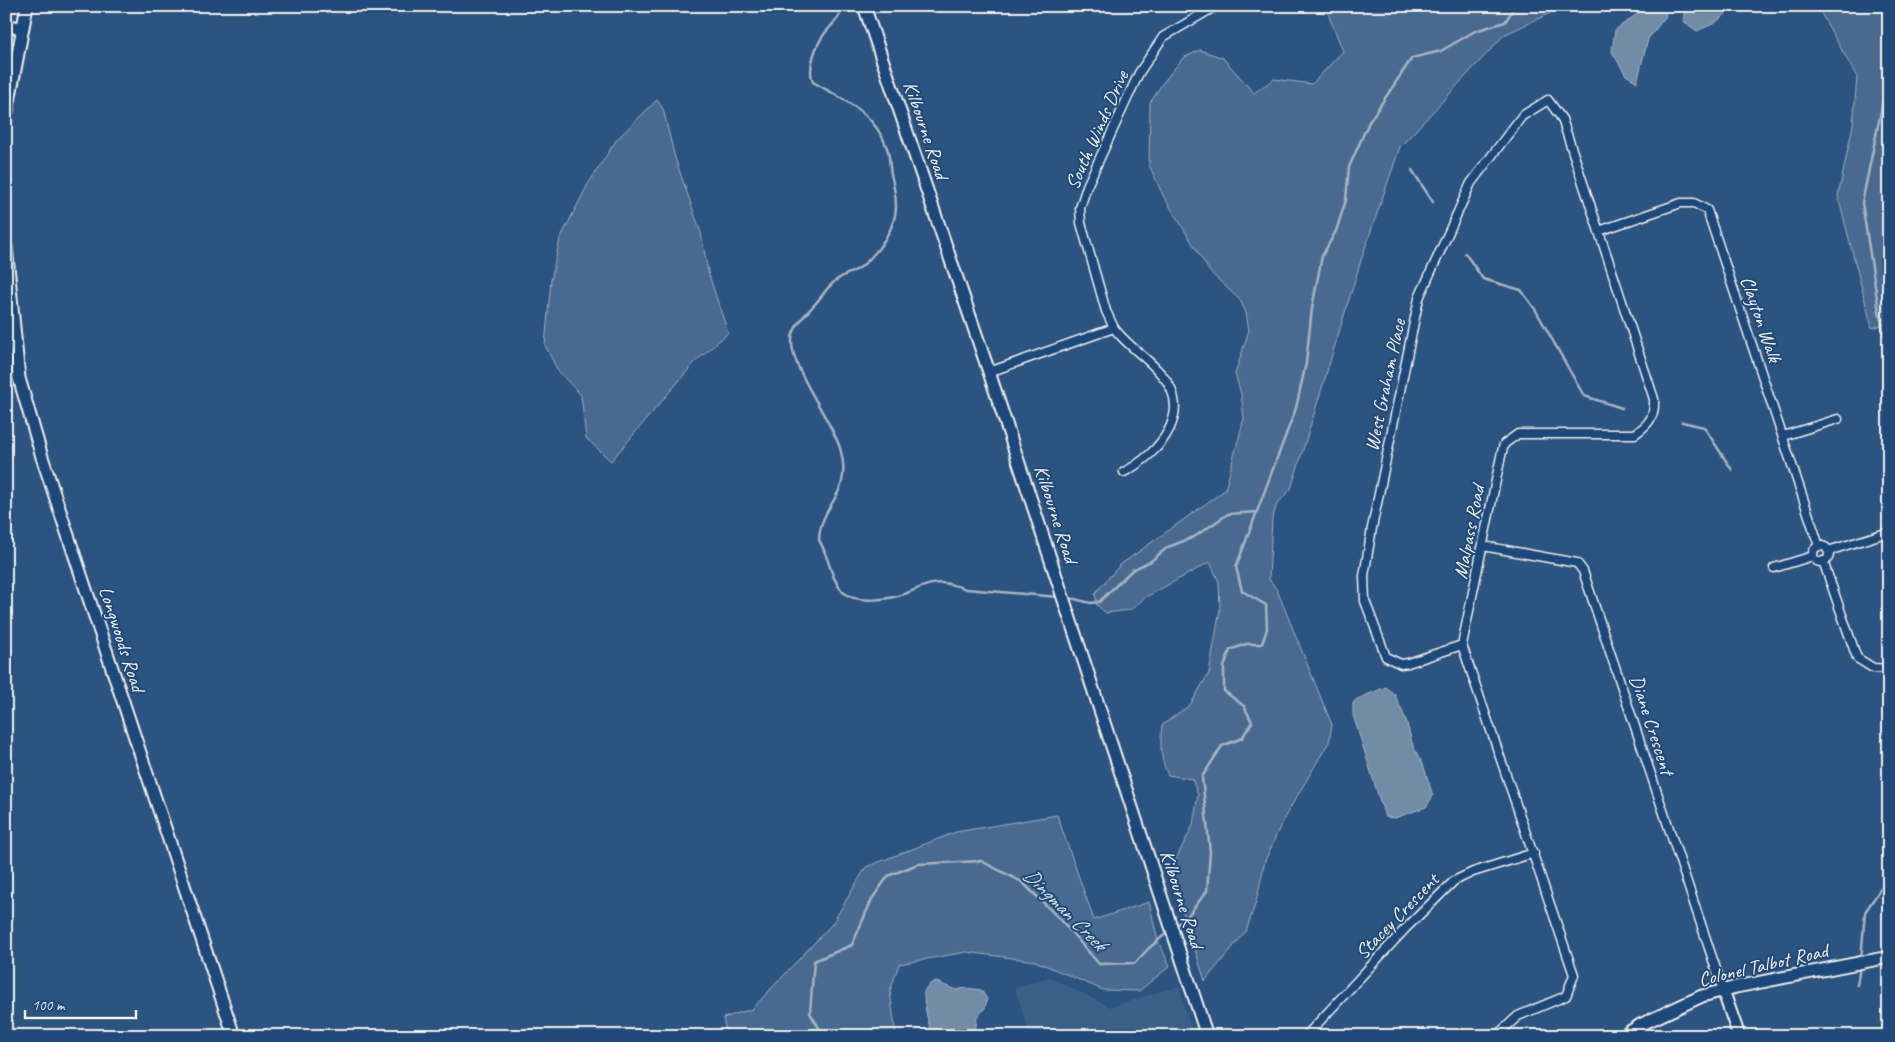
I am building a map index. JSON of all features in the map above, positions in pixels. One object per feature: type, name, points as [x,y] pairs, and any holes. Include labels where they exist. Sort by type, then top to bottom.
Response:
[{"type":"main road","points":[[6,117],[21,28],[27,6]]},
{"type":"main road","name":"Kilbourne Road","points":[[864,6],[989,372],[1207,1036]]},
{"type":"main road","points":[[6,26],[21,28]]},
{"type":"main road","name":"Longwoods Road","points":[[6,246],[19,378],[42,457],[234,1036]]},
{"type":"main road","name":"Colonel Talbot Road","points":[[1623,1036],[1640,1025],[1702,996],[1723,990],[1889,957]]},
{"type":"main road","points":[[1723,990],[1739,1036]]},
{"type":"street","name":"South Winds Drive","points":[[1124,472],[1150,455],[1167,436],[1176,414],[1172,389],[1162,374],[1121,338],[1114,328],[1106,311],[1081,223],[1080,208],[1087,186],[1139,73],[1163,37],[1216,6]]},
{"type":"street","name":"West Graham Place","points":[[1462,645],[1408,663],[1401,664],[1386,657],[1365,601],[1364,576],[1372,528],[1419,298],[1471,183],[1522,116],[1548,100],[1562,119]]},
{"type":"street","name":"Malpass Road","points":[[1462,645],[1504,444],[1518,434],[1635,434],[1648,425],[1655,412],[1654,399],[1562,119]]},
{"type":"street","name":"Clayton Walk","points":[[1599,231],[1681,203],[1694,203],[1707,210],[1818,546]]},
{"type":"street","points":[[989,372],[1114,328]]},
{"type":"street","points":[[1783,436],[1838,419]]},
{"type":"street","points":[[1828,551],[1889,532]]},
{"type":"street","name":"Diane Crescent","points":[[1483,546],[1577,563],[1583,571],[1723,990]]},
{"type":"street","points":[[1818,546],[1824,547],[1828,551],[1828,557],[1823,561],[1817,560],[1814,556],[1814,550],[1818,546]]},
{"type":"street","points":[[1774,568],[1814,556]]},
{"type":"street","points":[[1823,561],[1857,658],[1873,668],[1889,669]]},
{"type":"street","points":[[1462,645],[1574,975],[1566,996],[1518,1016],[1496,1036]]},
{"type":"street","name":"Stacey Crescent","points":[[1306,1036],[1405,929],[1454,881],[1473,872],[1534,853]]},
{"type":"shaded area","points":[[1325,6],[1565,6],[1504,35],[1400,147],[1362,257],[1291,489],[1277,504],[1272,519],[1269,579],[1277,590],[1332,725],[1329,742],[1283,820],[1265,861],[1256,902],[1246,931],[1205,981],[1170,871],[1193,825],[1198,795],[1192,779],[1168,775],[1162,757],[1161,738],[1162,725],[1190,705],[1209,673],[1220,609],[1219,582],[1210,562],[1146,597],[1130,610],[1106,613],[1097,605],[1095,593],[1120,565],[1225,490],[1244,418],[1241,394],[1235,374],[1249,330],[1246,313],[1240,300],[1210,272],[1164,197],[1149,165],[1150,103],[1162,84],[1183,58],[1200,50],[1223,58],[1254,93],[1274,79],[1312,84],[1343,51]]},
{"type":"shaded area","points":[[1648,6],[1664,6],[1666,16],[1648,39],[1637,82],[1626,75],[1612,52],[1615,30]]},
{"type":"shaded area","points":[[1685,6],[1735,6],[1715,23],[1697,31],[1683,21]]},
{"type":"shaded area","points":[[1817,6],[1889,6],[1889,323],[1872,328],[1838,196],[1853,125],[1857,77]]},
{"type":"shaded area","points":[[657,100],[663,109],[675,158],[701,233],[708,272],[728,333],[695,362],[611,461],[586,438],[581,395],[558,371],[545,345],[551,280],[560,239],[587,186],[617,139]]},
{"type":"shaded area","points":[[1386,687],[1395,695],[1406,720],[1413,746],[1423,764],[1433,796],[1426,807],[1395,818],[1385,817],[1353,715],[1353,703],[1357,699]]},
{"type":"shaded area","points":[[1057,815],[1094,920],[1149,902],[1158,941],[1170,966],[1139,991],[1103,990],[1035,961],[966,952],[899,964],[890,991],[896,1036],[727,1036],[723,1018],[752,1009],[832,924],[866,867],[956,832]]},
{"type":"shaded area","points":[[1049,977],[1110,1007],[1179,986],[1193,1036],[1030,1036],[1015,988]]},
{"type":"shaded area","points":[[934,981],[956,990],[966,988],[981,990],[987,999],[985,1008],[977,1017],[975,1036],[933,1036],[925,1008],[924,996],[926,988]]},
{"type":"waterway","points":[[843,6],[838,18],[818,44],[812,63],[811,76],[813,82],[846,101],[866,116],[881,135],[888,151],[896,213],[886,238],[879,248],[861,267],[838,279],[830,286],[799,322],[793,334],[792,345],[795,359],[835,436],[840,448],[843,464],[843,478],[840,489],[825,516],[819,540],[832,574],[843,592],[849,596],[865,600],[892,597],[935,583],[950,584],[966,589],[1058,597]]},
{"type":"waterway","points":[[1175,926],[1186,918],[1207,891],[1210,852],[1202,777],[1222,746],[1242,738],[1252,722],[1244,706],[1224,691],[1224,667],[1230,650],[1246,644],[1262,644],[1267,629],[1266,605],[1242,591],[1236,567],[1296,408],[1306,363],[1312,308],[1322,256],[1336,231],[1346,200],[1349,167],[1369,122],[1412,58],[1441,51],[1475,31],[1505,22],[1515,6]]},
{"type":"waterway","points":[[1889,72],[1862,203],[1879,311],[1889,355]]},
{"type":"waterway","points":[[1412,170],[1433,202]]},
{"type":"waterway","points":[[1465,253],[1483,279],[1521,290],[1535,309],[1584,396],[1622,408]]},
{"type":"waterway","points":[[1682,422],[1704,427],[1732,470]]},
{"type":"waterway","points":[[1066,597],[1091,603],[1099,602],[1132,570],[1151,561],[1168,547],[1194,537],[1228,514],[1257,512]]},
{"type":"waterway","name":"Dingman Creek","points":[[824,1036],[810,1013],[814,961],[852,945],[872,899],[888,876],[918,864],[981,861],[1022,882],[1060,919],[1099,964],[1135,963],[1169,931]]},
{"type":"waterway","points":[[1861,959],[1865,912],[1886,881]]},
{"type":"waterway","points":[[1857,985],[1860,967]]},
{"type":"waterway","points":[[1873,1032],[1875,1036]]}]
